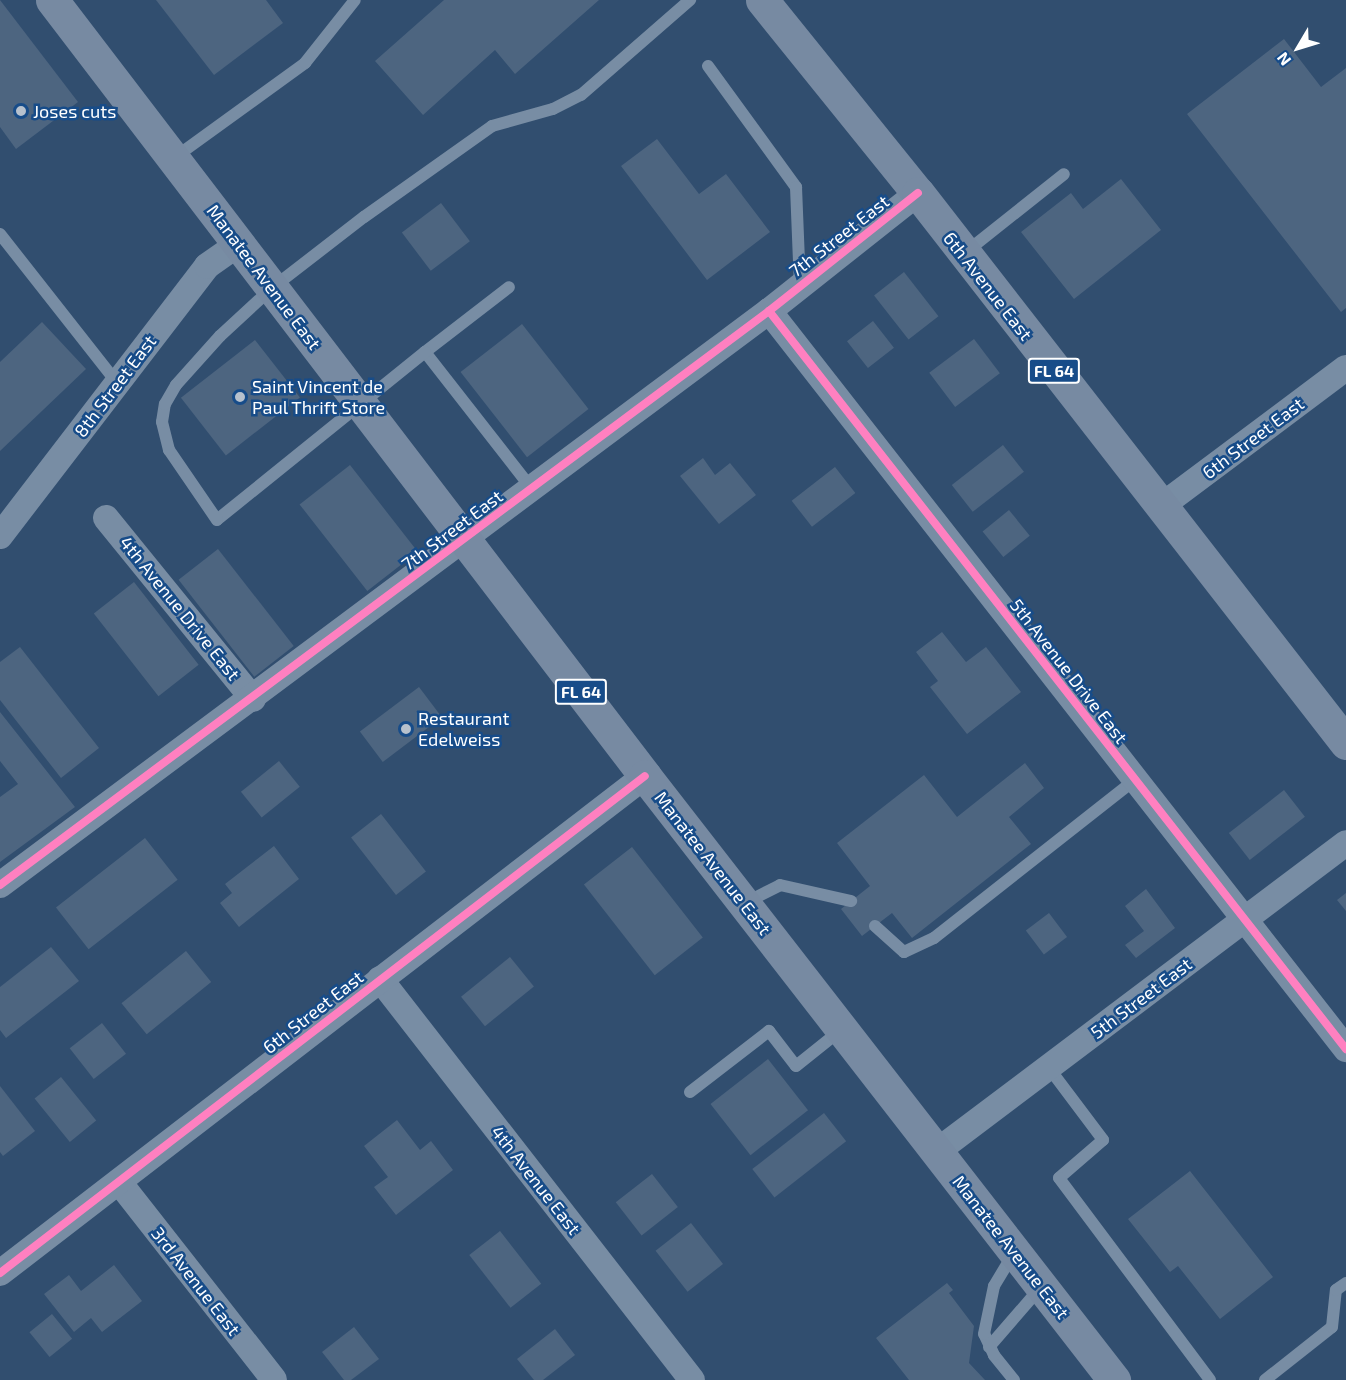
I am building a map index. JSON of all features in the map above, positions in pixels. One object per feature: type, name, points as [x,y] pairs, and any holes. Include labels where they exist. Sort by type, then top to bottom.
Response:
[{"type":"main road","name":"Manatee Avenue East","points":[[52,0],[645,776],[1114,1380]]},
{"type":"main road","name":"6th Avenue East","points":[[762,0],[918,193],[963,254],[1346,743]]},
{"type":"street","name":"7th Street East","points":[[0,885],[253,699],[769,311],[918,193]]},
{"type":"street","name":"8th Street East","points":[[0,536],[207,266],[239,244]]},
{"type":"street","name":"5th Avenue Drive East","points":[[769,311],[1245,919],[1342,1034]]},
{"type":"street","name":"6th Street East","points":[[1160,507],[1346,368]]},
{"type":"street","name":"4th Avenue Drive East","points":[[106,518],[253,699]]},
{"type":"street","name":"6th Street East","points":[[0,1273],[645,776]]},
{"type":"street","name":"5th Street East","points":[[936,1152],[1346,843]]},
{"type":"street","name":"4th Avenue East","points":[[380,979],[692,1380]]},
{"type":"street","name":"3rd Avenue East","points":[[119,1182],[274,1380]]},
{"type":"lane","points":[[173,158],[305,63],[356,0]]},
{"type":"lane","points":[[509,287],[217,520],[169,450],[162,422],[165,404],[176,385],[220,336],[272,288],[455,149],[492,126],[553,110],[581,95],[690,0]]},
{"type":"lane","points":[[708,66],[796,187],[800,286]]},
{"type":"lane","points":[[963,254],[1064,174]]},
{"type":"lane","points":[[0,234],[118,384]]},
{"type":"lane","points":[[425,352],[532,489]]},
{"type":"lane","points":[[875,926],[904,952],[933,938],[1136,779]]},
{"type":"lane","points":[[744,904],[780,885],[851,901]]},
{"type":"lane","points":[[690,1092],[769,1030],[796,1066],[842,1030]]},
{"type":"lane","points":[[1049,1068],[1103,1140],[1059,1178],[1210,1380]]},
{"type":"lane","points":[[1014,1380],[989,1347],[984,1334],[994,1286],[1015,1252]]},
{"type":"lane","points":[[1265,1380],[1332,1327],[1336,1290],[1346,1283]]},
{"type":"lane","points":[[989,1347],[1041,1286]]},
{"type":"building","points":[[0,0],[78,102],[16,149],[0,127]]},
{"type":"building","points":[[156,0],[266,0],[283,23],[214,75]]},
{"type":"building","points":[[444,0],[599,0],[515,74],[495,50],[423,115],[375,61]]},
{"type":"building","points":[[1284,39],[1321,87],[1346,68],[1346,308],[1341,312],[1187,114]]},
{"type":"building","points":[[657,139],[699,194],[726,174],[770,232],[707,280],[621,166]]},
{"type":"building","points":[[1121,179],[1161,230],[1074,299],[1021,232],[1071,193],[1083,209]]},
{"type":"building","points":[[441,203],[470,241],[431,271],[402,232]]},
{"type":"building","points":[[904,272],[938,316],[909,340],[874,295]]},
{"type":"building","points":[[873,321],[894,348],[868,368],[847,341]]},
{"type":"building","points":[[42,322],[86,369],[0,451],[0,362]]},
{"type":"building","points":[[522,324],[588,409],[527,457],[461,372]]},
{"type":"building","points":[[974,339],[1000,373],[955,407],[929,373]]},
{"type":"building","name":"Saint Vincent de Paul Thrift Store","points":[[255,340],[300,398],[226,455],[181,398]]},
{"type":"building","points":[[1003,445],[1024,472],[973,512],[952,485]]},
{"type":"building","points":[[703,458],[715,475],[730,463],[756,495],[719,524],[680,476]]},
{"type":"building","points":[[350,465],[418,552],[367,591],[300,504]]},
{"type":"building","points":[[835,467],[855,493],[812,527],[792,501]]},
{"type":"building","points":[[1009,510],[1030,536],[1003,557],[983,531]]},
{"type":"building","points":[[218,549],[294,646],[254,677],[179,580]]},
{"type":"building","points":[[134,582],[199,665],[158,696],[94,613]]},
{"type":"building","points":[[942,632],[966,662],[986,647],[1021,692],[967,734],[930,687],[938,681],[916,652]]},
{"type":"building","points":[[20,647],[99,748],[61,778],[0,700],[0,662]]},
{"type":"building","points":[[419,687],[442,717],[383,762],[360,732]]},
{"type":"building","points":[[0,712],[75,807],[0,862],[0,797],[18,784],[0,761]]},
{"type":"building","points":[[279,761],[300,787],[262,817],[241,792]]},
{"type":"building","points":[[1025,763],[1044,788],[1009,817],[1031,844],[912,938],[892,913],[862,936],[841,909],[870,886],[837,843],[924,775],[957,817]]},
{"type":"building","points":[[1284,790],[1305,817],[1250,860],[1229,833]]},
{"type":"building","points":[[381,814],[426,872],[396,895],[351,837]]},
{"type":"building","points":[[145,838],[178,880],[89,949],[56,908]]},
{"type":"building","points":[[274,846],[299,879],[239,927],[220,903],[232,893],[225,884]]},
{"type":"building","points":[[632,847],[703,938],[655,975],[584,885]]},
{"type":"building","points":[[1146,889],[1175,928],[1136,958],[1125,945],[1144,931],[1125,906]]},
{"type":"building","points":[[1346,893],[1346,911],[1337,900]]},
{"type":"building","points":[[1049,913],[1067,937],[1044,954],[1026,930]]},
{"type":"building","points":[[51,947],[79,981],[6,1038],[0,1030],[0,987]]},
{"type":"building","points":[[186,951],[211,982],[147,1034],[121,1003]]},
{"type":"building","points":[[510,957],[534,987],[485,1026],[461,997]]},
{"type":"building","points":[[102,1023],[126,1054],[94,1079],[70,1048]]},
{"type":"building","points":[[768,1059],[808,1110],[750,1155],[710,1104]]},
{"type":"building","points":[[61,1077],[96,1121],[70,1142],[35,1098]]},
{"type":"building","points":[[0,1086],[35,1131],[3,1156],[0,1152]]},
{"type":"building","points":[[824,1113],[846,1141],[774,1197],[752,1169]]},
{"type":"building","points":[[397,1120],[420,1150],[431,1141],[453,1170],[396,1215],[374,1187],[388,1177],[364,1146]]},
{"type":"building","points":[[1190,1171],[1273,1277],[1220,1319],[1178,1266],[1170,1272],[1128,1219]]},
{"type":"building","points":[[652,1174],[678,1207],[642,1235],[616,1202]]},
{"type":"building","points":[[691,1223],[723,1264],[688,1292],[656,1251]]},
{"type":"building","points":[[500,1231],[541,1284],[511,1308],[469,1255]]},
{"type":"building","points":[[114,1265],[142,1301],[102,1332],[91,1318],[74,1332],[44,1294],[69,1275],[81,1291]]},
{"type":"building","points":[[947,1283],[953,1290],[949,1293],[974,1326],[969,1363],[985,1380],[909,1380],[876,1338]]},
{"type":"building","points":[[52,1314],[72,1339],[50,1357],[29,1332]]},
{"type":"building","points":[[354,1327],[379,1359],[351,1380],[344,1380],[322,1352]]},
{"type":"building","points":[[555,1329],[575,1355],[543,1380],[534,1380],[517,1359]]},
{"type":"cycle path","points":[[0,885],[769,311],[918,193]]},
{"type":"cycle path","points":[[769,311],[1346,1049]]},
{"type":"cycle path","points":[[0,1273],[645,776]]},
{"type":"place","name":"Joses cuts","points":[[21,111]]},
{"type":"place","name":"Saint Vincent de Paul Thrift Store","points":[[240,397]]},
{"type":"place","name":"Restaurant Edelweiss","points":[[406,729]]}]
